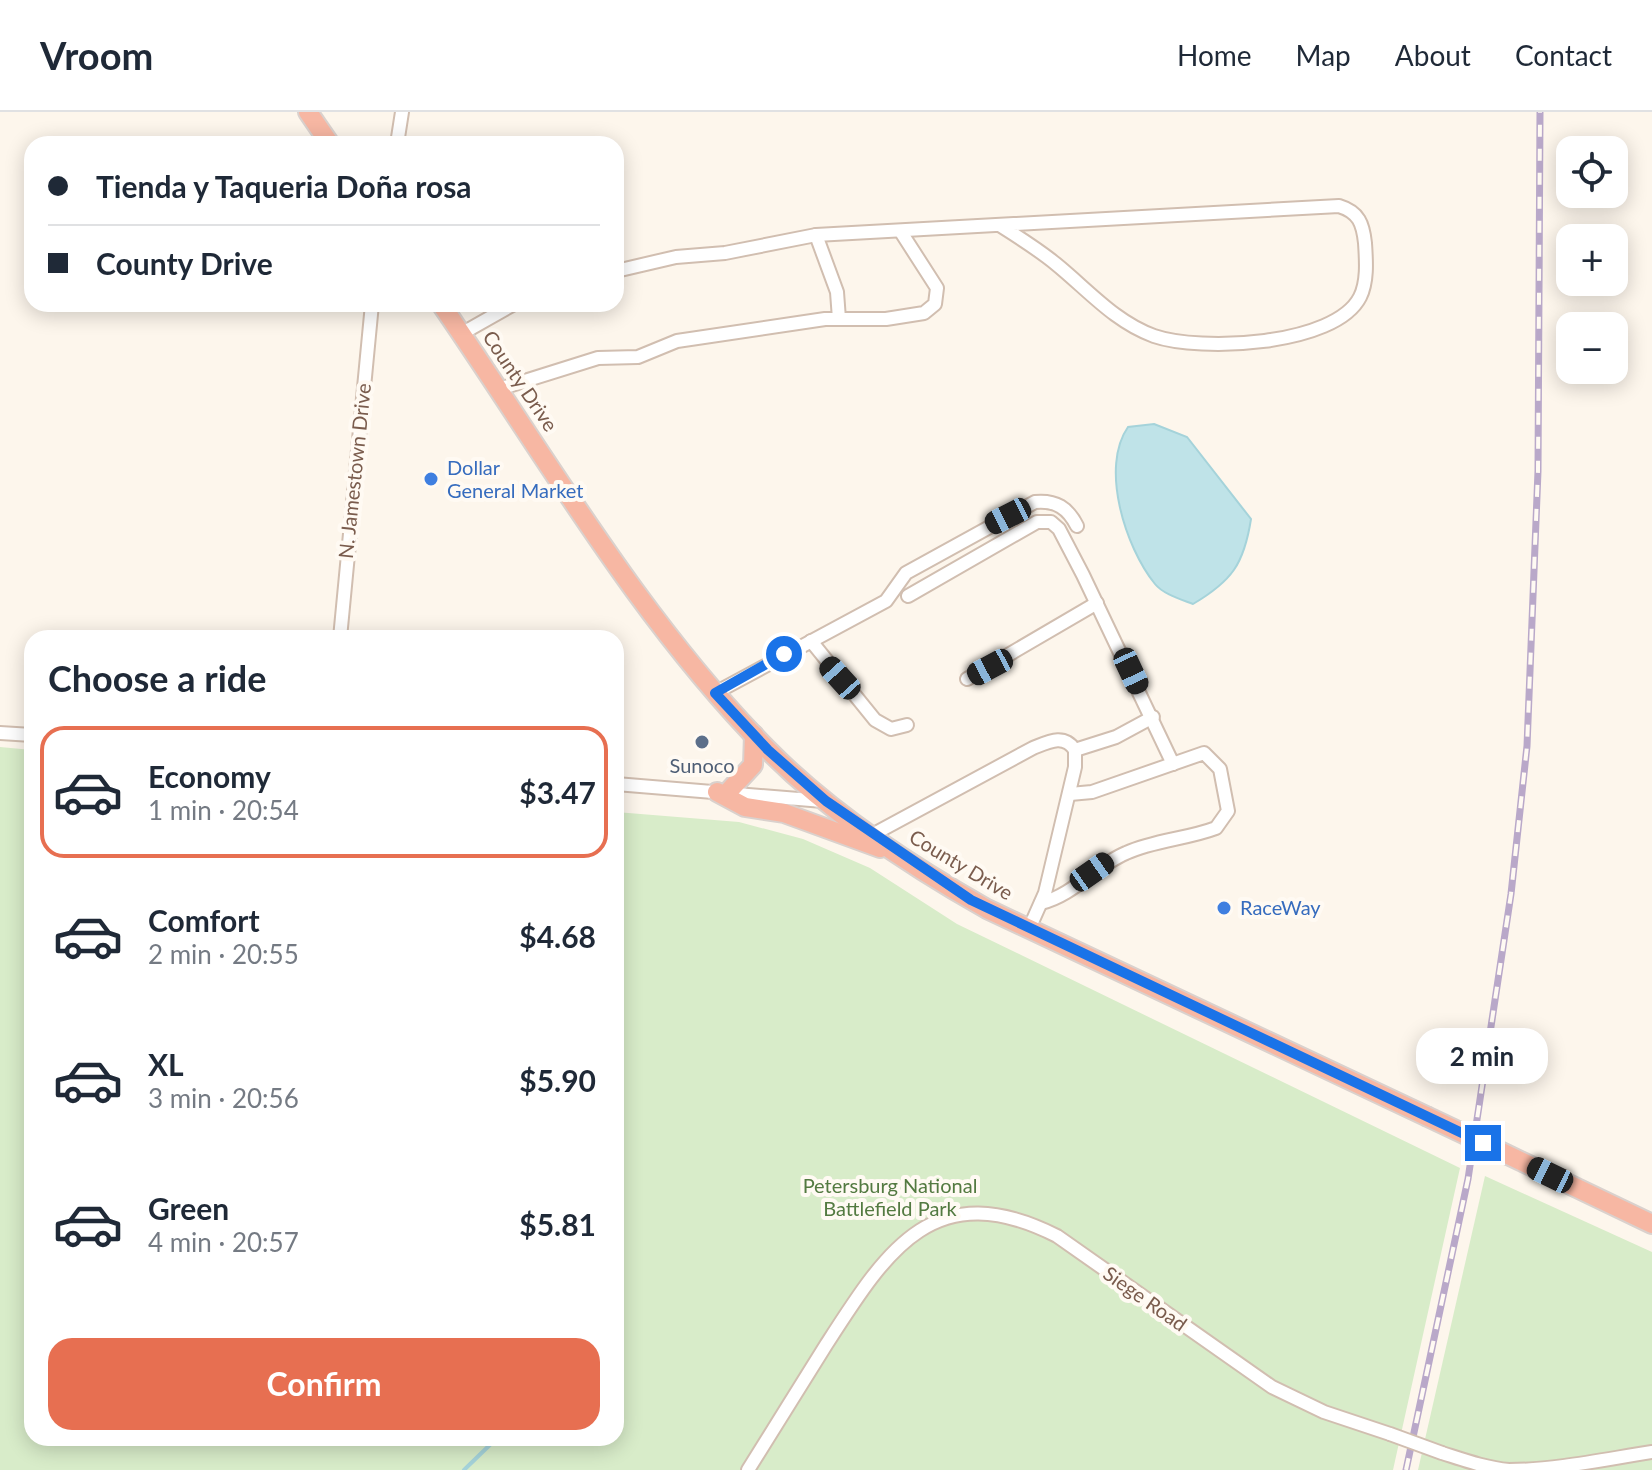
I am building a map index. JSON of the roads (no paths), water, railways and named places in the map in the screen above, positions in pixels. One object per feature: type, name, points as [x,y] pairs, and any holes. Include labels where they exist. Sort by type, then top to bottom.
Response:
[{"type":"highway","points":[[308,112],[324,136]]},
{"type":"highway","name":"County Drive","points":[[446,312],[642,601],[715,693],[754,735],[826,801],[971,900],[1652,1224]]},
{"type":"highway","points":[[754,735],[753,765],[722,793],[745,807],[784,813],[903,856]]},
{"type":"street","points":[[398,136],[402,112]]},
{"type":"street","points":[[624,269],[676,257],[725,253],[816,235],[1339,206],[1355,214],[1363,228],[1364,288],[1353,307],[1310,332],[1270,339],[1177,341],[1125,322],[1055,262],[1001,226]]},
{"type":"street","points":[[499,389],[598,358],[638,357],[677,341],[839,319],[907,317],[924,313],[935,304],[937,288],[901,232]]},
{"type":"street","points":[[816,235],[837,292],[839,319]]},
{"type":"street","name":"N. Jamestown Drive","points":[[341,630],[371,312]]},
{"type":"street","points":[[461,334],[500,312]]},
{"type":"street","points":[[715,693],[886,601],[906,573],[1035,502],[1055,503],[1064,507],[1077,526]]},
{"type":"street","points":[[908,596],[1044,520],[1059,529],[1153,717],[1173,764]]},
{"type":"street","points":[[967,679],[1097,603]]},
{"type":"street","points":[[811,641],[875,720],[891,729],[907,725]]},
{"type":"street","points":[[1075,750],[1116,737],[1153,717]]},
{"type":"street","points":[[0,733],[24,734]]},
{"type":"street","points":[[872,835],[1033,748],[1057,739],[1066,740],[1075,750],[1070,794],[1041,903],[1029,929]]},
{"type":"street","points":[[1041,903],[1062,896],[1106,862],[1130,851],[1212,830],[1223,823],[1228,797],[1213,759],[1204,753],[1092,792],[1070,794]]},
{"type":"street","points":[[624,785],[826,801]]},
{"type":"street","name":"Siege Road","points":[[748,1470],[850,1308],[884,1261],[921,1228],[967,1213],[1025,1219],[1057,1236],[1272,1387],[1324,1412],[1486,1467],[1523,1470],[1652,1452]]},
{"type":"water","points":[[1154,424],[1187,437],[1251,519],[1240,560],[1234,570],[1218,587],[1193,604],[1158,588],[1134,549],[1120,507],[1116,463],[1120,444],[1128,427]]},
{"type":"waterway","points":[[464,1470],[489,1446]]},
{"type":"railway","points":[[1406,1470],[1468,1179],[1511,894],[1527,746],[1538,471],[1540,112]]},
{"type":"place","name":"Dollar General Market","points":[[431,479]]},
{"type":"place","name":"Sunoco","points":[[702,742]]},
{"type":"place","name":"RaceWay","points":[[1224,908]]},
{"type":"park label","name":"Petersburg National Battlefield Park","points":[[890,1198]]}]
